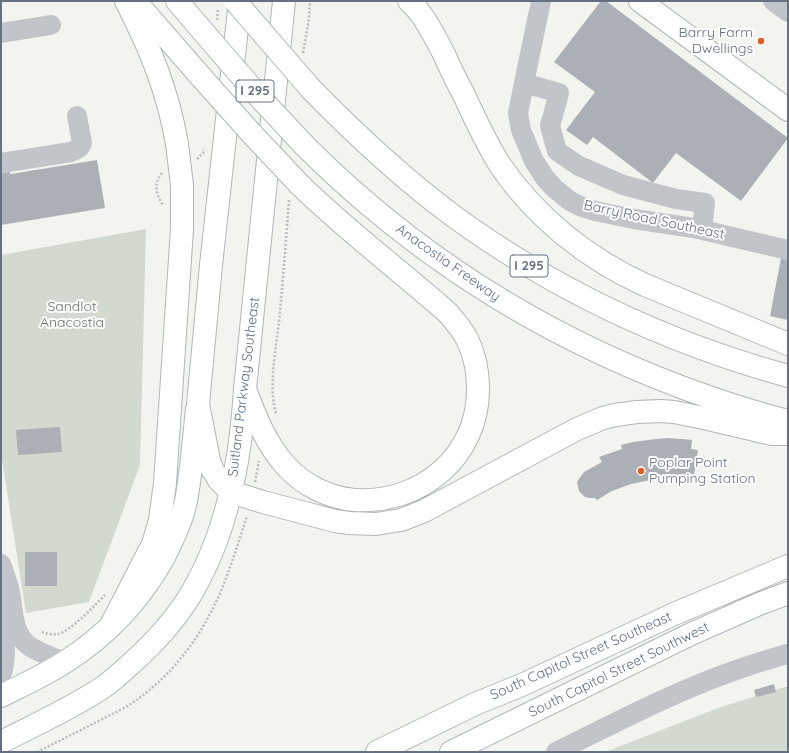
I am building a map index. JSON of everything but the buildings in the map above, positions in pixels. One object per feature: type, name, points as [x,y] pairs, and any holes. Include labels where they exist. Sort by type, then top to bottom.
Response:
[{"type":"main road","points":[[110,626],[153,544],[160,520],[165,483],[182,229],[182,186],[174,123],[168,100],[158,73],[145,40],[126,1]]},
{"type":"main road","points":[[135,1],[252,134],[295,191],[332,214],[447,312],[456,322],[467,340],[475,360],[478,397],[476,412],[467,439],[460,451],[443,470],[423,485],[395,496],[375,500],[351,500],[337,497],[314,488],[286,467],[271,447],[260,426],[245,389]]},
{"type":"main road","name":"Anacostia Freeway","points":[[177,1],[262,100],[324,165],[368,204],[410,238],[455,270],[500,300],[572,340],[647,374],[724,402],[788,421]]},
{"type":"main road","name":"I 295","points":[[235,1],[311,89],[360,137],[410,182],[452,215],[496,246],[589,299],[644,325],[713,352],[788,376]]},
{"type":"main road","points":[[1,696],[65,662],[88,646],[110,626],[127,609],[148,583],[168,549],[180,523],[188,493],[240,1]]},
{"type":"main road","name":"Suitland Parkway Southeast","points":[[1,742],[70,708],[103,687],[131,664],[156,640],[191,594],[202,573],[217,537],[231,492],[240,443],[284,1]]},
{"type":"main road","points":[[410,1],[423,17],[433,34],[500,165],[532,204],[561,232],[591,255],[627,277],[788,344]]},
{"type":"main road","points":[[640,1],[788,110]]},
{"type":"main road","points":[[198,404],[212,469],[231,492],[335,521],[349,523],[376,524],[402,520],[424,511],[578,429],[603,418],[615,415],[648,411],[674,412],[721,421],[772,434],[788,434]]},
{"type":"main road","name":"South Capitol Street Southeast","points":[[377,752],[476,704],[524,684],[674,614],[788,566]]},
{"type":"main road","name":"South Capitol Street Southwest","points":[[451,752],[697,632],[759,604],[788,593]]},
{"type":"street","name":"Barry Road Southeast","points":[[541,1],[518,113],[520,124],[534,161],[545,178],[554,188],[565,197],[582,207],[595,211],[702,230],[788,250]]},
{"type":"street","points":[[773,1],[788,12]]},
{"type":"street","points":[[1,33],[51,25]]},
{"type":"street","points":[[524,83],[559,93],[550,126],[557,151],[579,166],[623,185],[676,199],[706,203],[702,230]]},
{"type":"street","points":[[1,163],[71,152],[79,148],[82,143],[77,116]]},
{"type":"street","points":[[634,219],[636,188]]},
{"type":"street","points":[[1,564],[9,588],[14,621],[22,639],[28,645],[65,662]]},
{"type":"street","points":[[1,616],[5,654],[1,676]]},
{"type":"street","points":[[556,752],[697,685],[741,668],[788,654]]},
{"type":"path","points":[[303,55],[309,19],[310,1]]},
{"type":"path","points":[[278,419],[274,408],[273,397],[274,371],[285,256],[295,191]]},
{"type":"path","points":[[254,488],[259,461]]},
{"type":"green space","name":"Sandlot Anacostia","points":[[146,229],[140,465],[89,602],[26,613],[1,453],[1,255]]},
{"type":"green space","points":[[788,686],[788,752],[605,752],[718,708]]},
{"type":"place","name":"Barry Farm Dwellings","points":[[761,41]]},
{"type":"place","name":"Poplar Point Pumping Station","points":[[641,471]]}]
